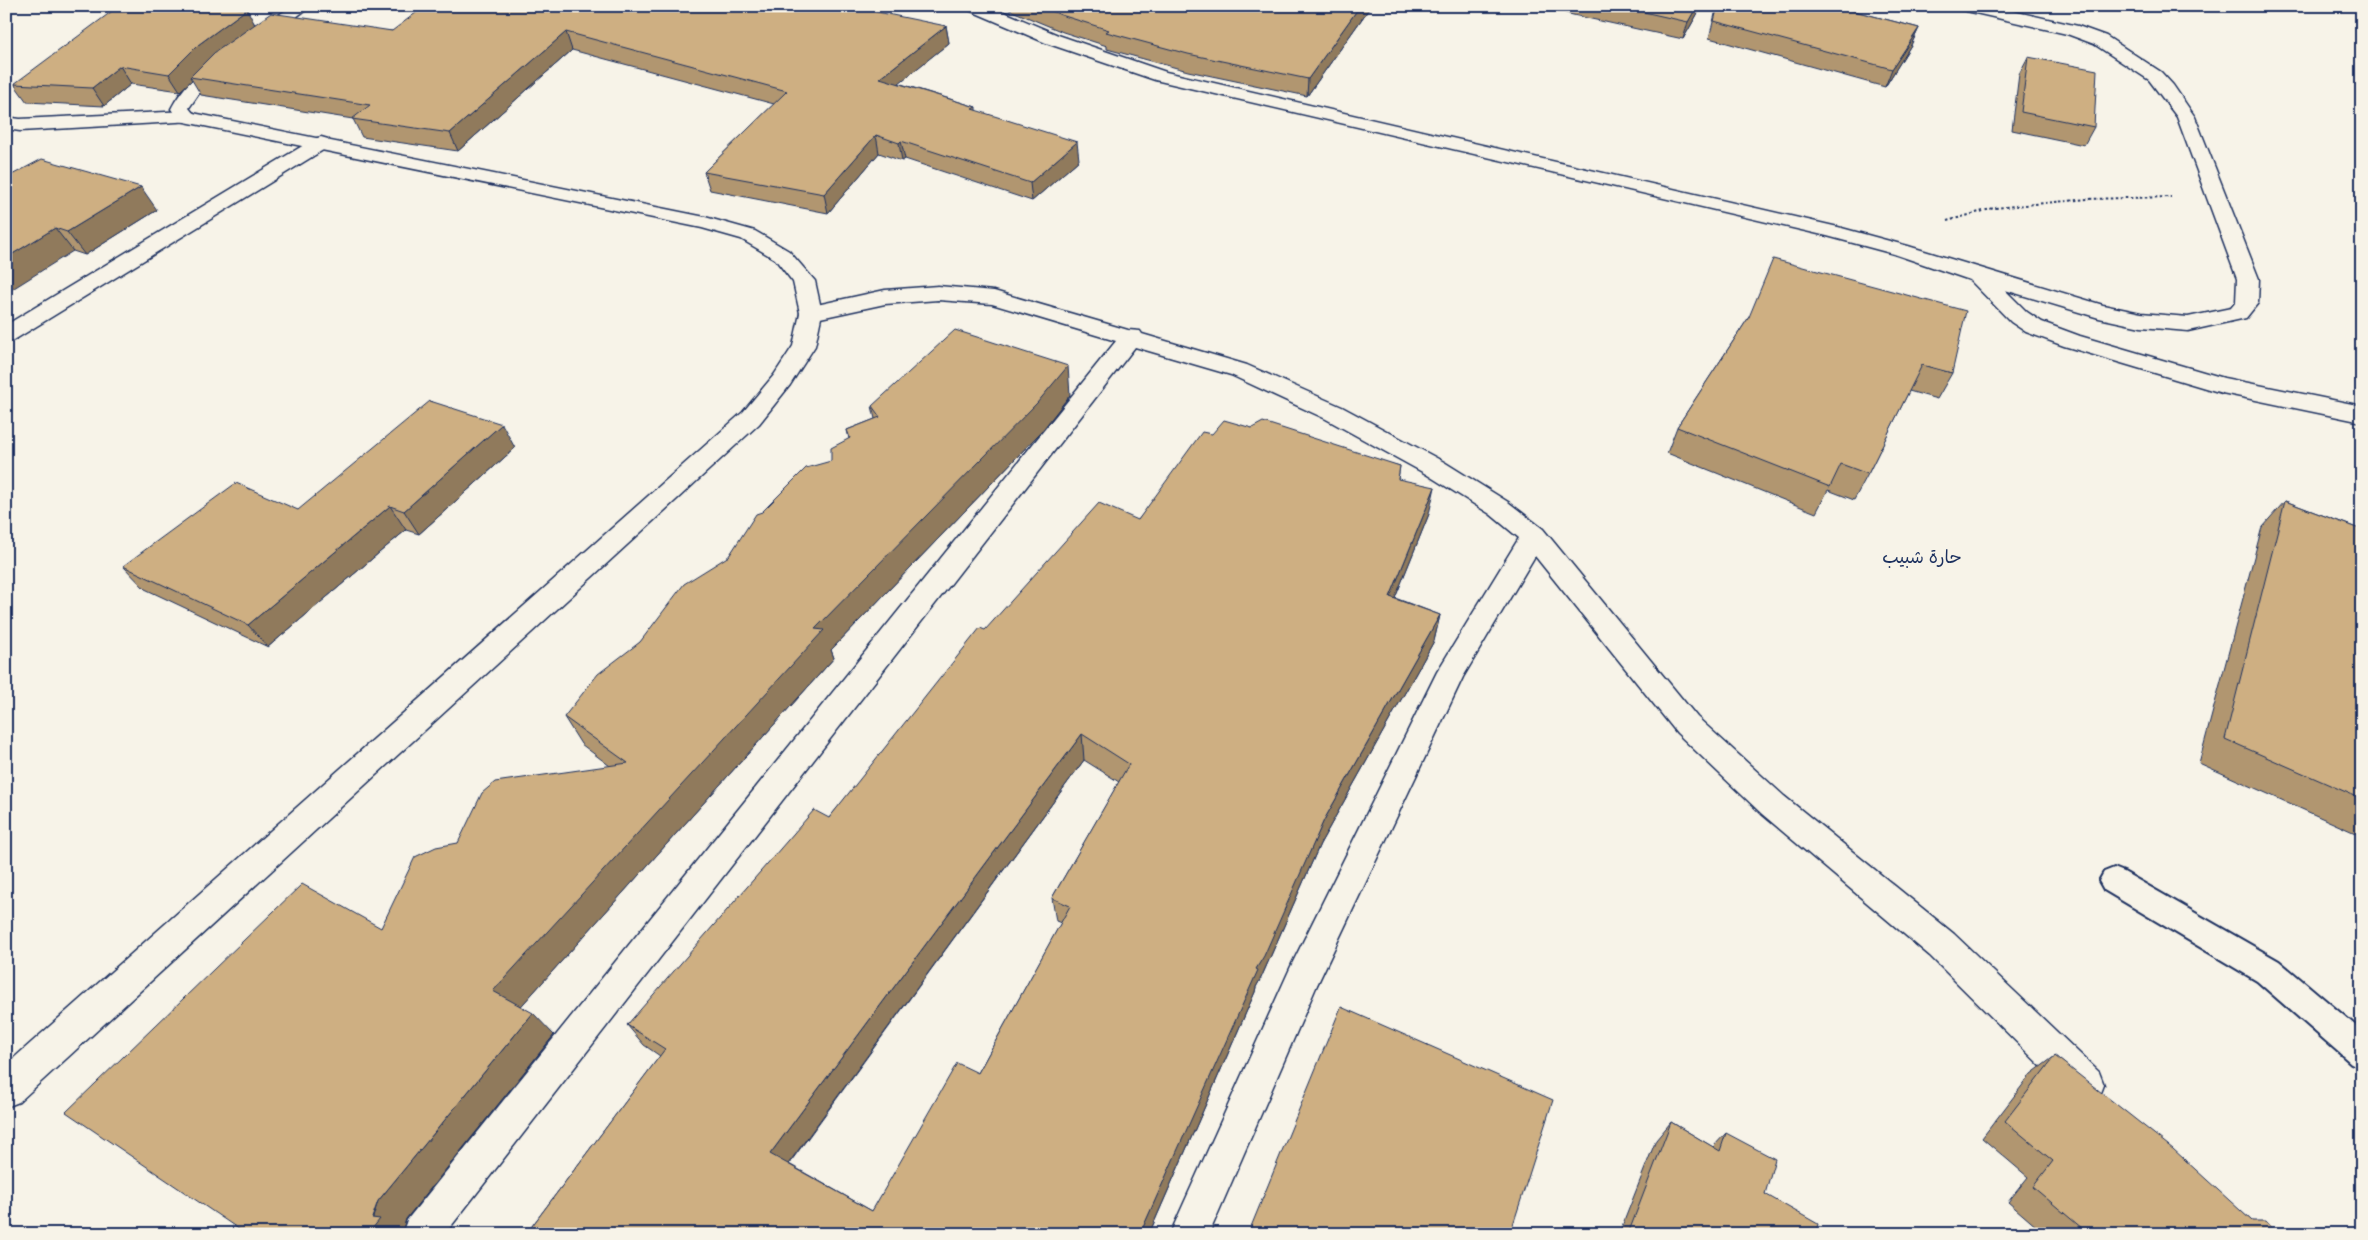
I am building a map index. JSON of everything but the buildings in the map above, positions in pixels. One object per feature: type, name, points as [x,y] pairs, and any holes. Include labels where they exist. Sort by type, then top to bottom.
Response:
[{"type":"street","points":[[187,117],[180,109],[184,99],[195,85],[243,47],[303,6]]},
{"type":"street","points":[[975,6],[1052,38],[1161,76],[1668,192],[1901,250],[2099,311],[2141,320],[2188,324],[2238,313],[2247,303],[2248,279],[2186,117],[2167,89],[2155,76],[2100,40],[2072,30],[1968,6]]},
{"type":"street","points":[[6,123],[187,117],[705,223],[748,235],[782,254],[804,281],[811,313],[804,346],[782,380],[751,418],[6,1089]]},
{"type":"street","points":[[6,335],[321,143]]},
{"type":"street","points":[[1978,275],[2019,317],[2034,327],[2072,341],[2222,385],[2362,414]]},
{"type":"street","points":[[811,313],[885,297],[938,293],[994,298],[1132,336],[1239,370],[1334,413],[1443,473],[1499,508],[1534,536],[1687,725],[1773,805],[1942,945],[2103,1100]]},
{"type":"street","points":[[420,1234],[1132,336]]},
{"type":"street","points":[[1189,1234],[1304,974],[1451,672],[1534,536]]},
{"type":"lane","points":[[2114,881],[2268,970],[2362,1052]]},
{"type":"path","points":[[1901,250],[1929,227],[1994,208],[2087,199],[2216,196]]},
{"type":"district","name":"حارة شبيب","points":[[1922,557]]}]
